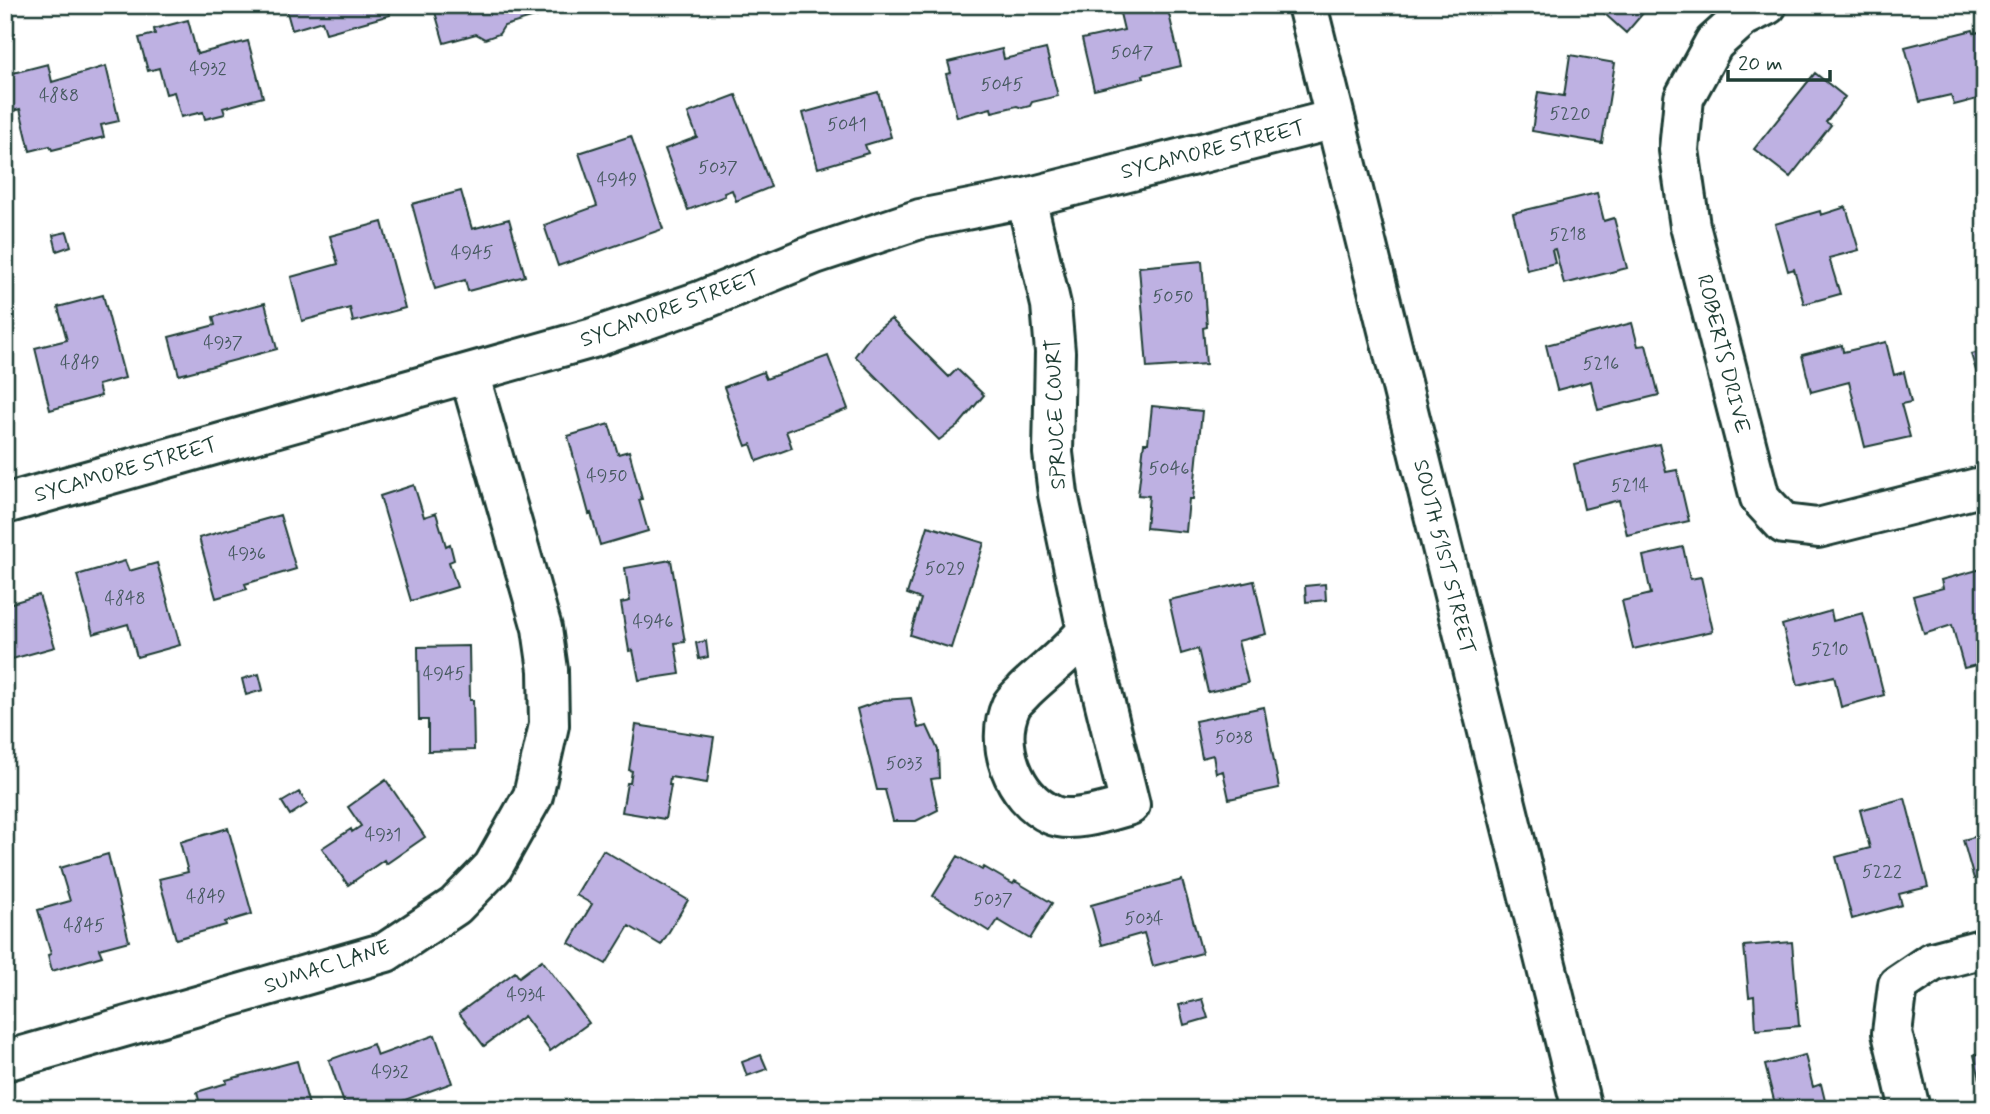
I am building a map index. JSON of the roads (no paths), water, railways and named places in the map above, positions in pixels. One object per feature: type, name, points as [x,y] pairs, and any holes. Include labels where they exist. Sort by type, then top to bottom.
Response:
[{"type":"street","name":"SOUTH 51ST STREET","points":[[1307,5],[1582,1109]]},
{"type":"street","name":"ROBERTS DRIVE","points":[[1767,5],[1742,17],[1714,43],[1684,97],[1679,150],[1690,226],[1760,498],[1784,524],[1818,528],[1985,486]]},
{"type":"street","name":"SYCAMORE STREET","points":[[5,504],[593,338],[700,301],[815,254],[920,219],[1026,198],[1335,119]]},
{"type":"street","name":"SPRUCE COURT","points":[[1026,198],[1051,305],[1055,352],[1053,453],[1058,494],[1087,631],[1130,805],[1086,818],[1053,816],[1026,797],[1010,769],[1003,736],[1012,704],[1087,631]]},
{"type":"street","name":"SUMAC LANE","points":[[5,1061],[386,952],[455,906],[493,867],[533,796],[549,725],[548,670],[542,628],[469,373]]},
{"type":"street","points":[[1910,1109],[1892,1033],[1898,985],[1932,962],[1985,948]]}]
